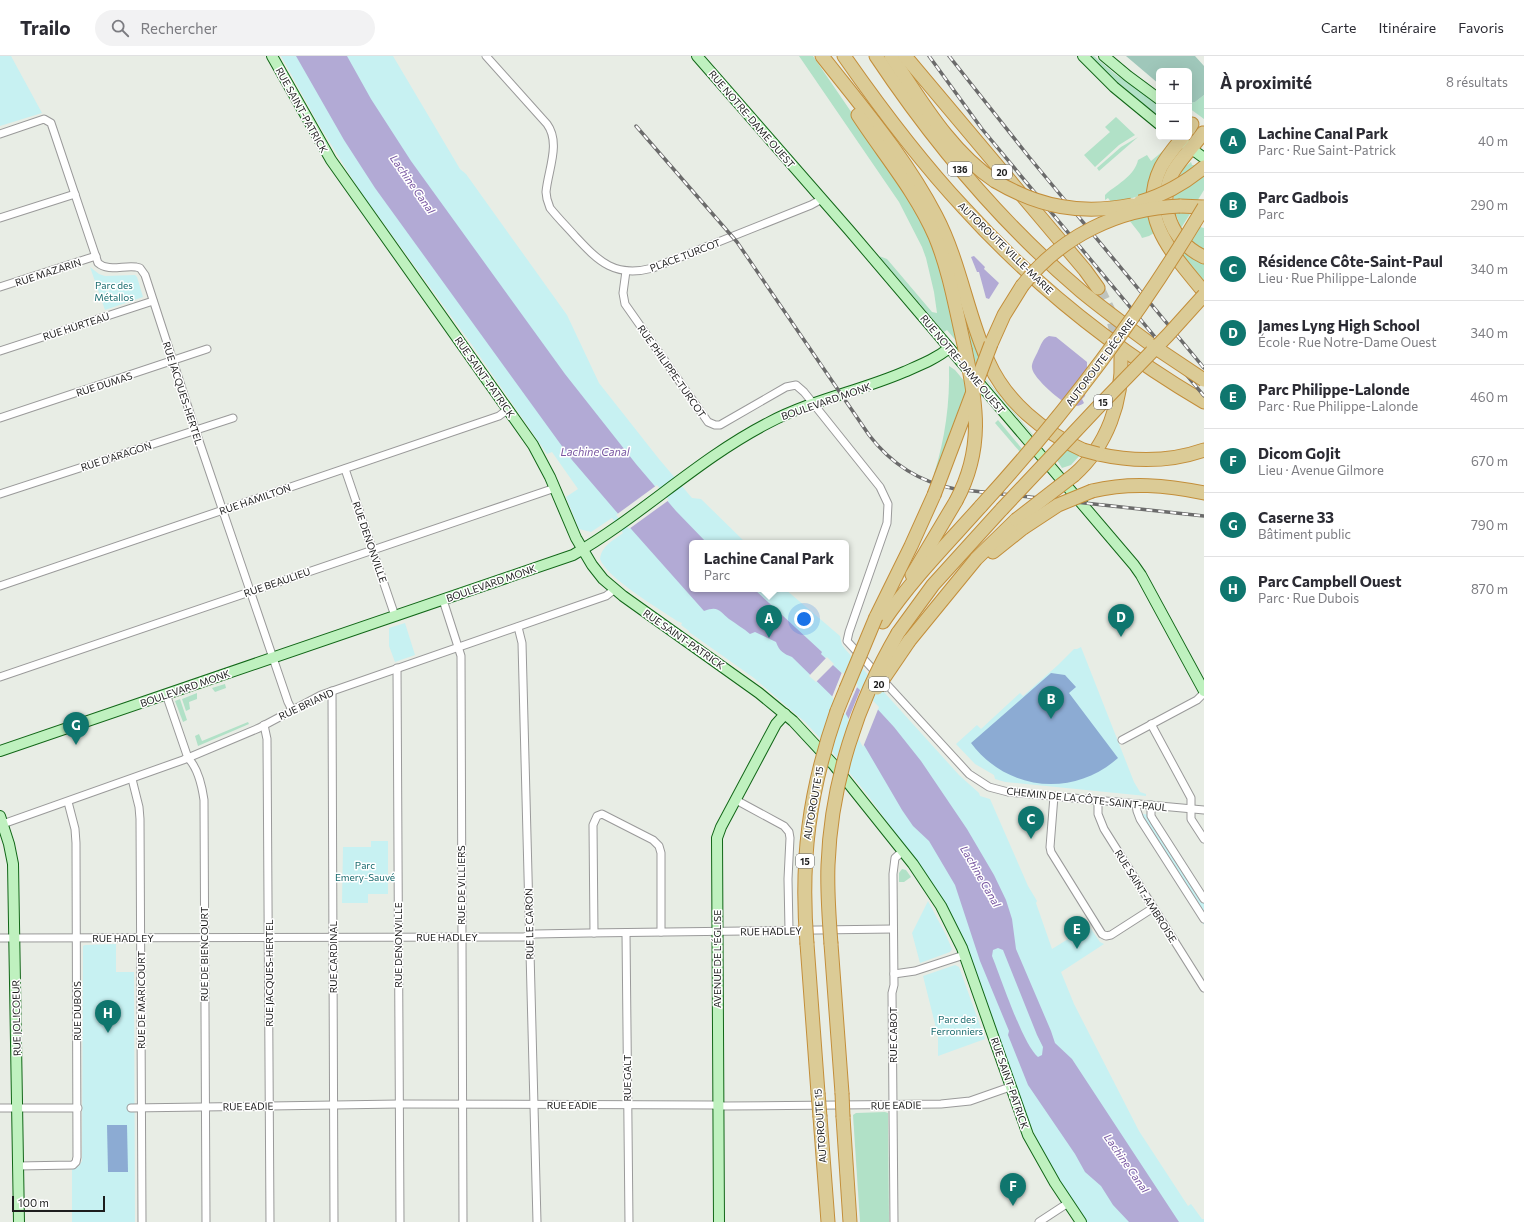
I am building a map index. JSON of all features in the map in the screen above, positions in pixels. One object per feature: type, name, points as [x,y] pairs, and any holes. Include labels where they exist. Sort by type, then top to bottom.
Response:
[{"type":"highway","points":[[821,56],[867,128],[912,194],[931,227],[947,270],[974,393],[976,430],[970,465],[963,487],[895,604]]},
{"type":"highway","points":[[821,56],[894,150],[931,206],[950,246],[984,352],[998,380],[1018,406],[1033,420],[1058,437],[1083,450],[1098,454],[1120,459],[1148,460],[1180,456],[1201,451]]},
{"type":"highway","name":"AUTOROUTE VILLE-MARIE","points":[[844,56],[887,116],[931,170],[964,208],[1010,254],[1046,287],[1099,331],[1132,355],[1200,400]]},
{"type":"highway","name":"AUTOROUTE VILLE-MARIE","points":[[876,56],[901,94],[932,135],[972,184],[1009,224],[1051,265],[1081,291],[1153,346],[1204,380]]},
{"type":"highway","points":[[891,56],[952,141],[973,164],[995,181],[1026,197],[1062,207],[1095,210],[1136,203],[1172,189],[1204,167]]},
{"type":"highway","name":"20","points":[[905,56],[1075,258],[1098,288]]},
{"type":"highway","points":[[1204,133],[1177,166],[1171,176],[1166,194],[1167,211],[1170,223],[1180,239],[1189,248],[1204,257]]},
{"type":"highway","points":[[1178,140],[1158,174],[1153,194],[1154,213],[1157,226],[1163,239],[1204,293]]},
{"type":"highway","points":[[880,620],[934,495],[991,344],[1004,315],[1022,286],[1035,271],[1068,242],[1090,229],[1110,220],[1138,211],[1161,207],[1204,207]]},
{"type":"highway","name":"AUTOROUTE DÉCARIE","points":[[895,604],[1039,441],[1104,359],[1152,291],[1204,207]]},
{"type":"highway","name":"15","points":[[850,1222],[831,944],[828,878],[831,828],[840,779],[853,730],[871,685],[898,633],[932,585],[1002,509],[1172,332],[1204,293]]},
{"type":"highway","name":"20","points":[[853,730],[877,688],[909,641],[976,559],[1020,524],[1074,475],[1092,455],[1110,423],[1119,393],[1121,379],[1121,357]]},
{"type":"highway","points":[[1020,524],[1058,505],[1092,491],[1115,486],[1148,485],[1171,487],[1204,493]]},
{"type":"highway","name":"15","points":[[880,620],[895,604]]},
{"type":"highway","name":"AUTOROUTE 15","points":[[828,1222],[804,913],[806,838],[819,768],[826,741],[846,689],[880,620]]},
{"type":"main road","name":"RUE SAINT-PATRICK","points":[[272,56],[335,166],[508,409],[540,457],[576,538],[598,574],[615,589],[753,688],[785,714],[811,739],[833,764],[913,864],[935,897],[954,931],[964,954],[1010,1087],[1031,1140],[1055,1183],[1081,1222]]},
{"type":"main road","name":"RUE NOTRE-DAME OUEST","points":[[697,56],[822,199],[1140,572],[1204,692]]},
{"type":"main road","points":[[1083,56],[1114,87],[1156,122]]},
{"type":"main road","points":[[1104,56],[1156,97]]},
{"type":"main road","points":[[1192,126],[1204,133]]},
{"type":"main road","points":[[1181,140],[1204,158]]},
{"type":"main road","name":"BOULEVARD MONK","points":[[0,751],[568,557],[583,550],[719,453],[761,426],[813,404],[892,378],[932,360],[949,348]]},
{"type":"main road","name":"AVENUE DE L'ÉGLISE","points":[[719,1222],[717,838],[719,831],[776,724],[785,714]]},
{"type":"main road","name":"RUE JOLICOEUR","points":[[1,822],[11,850],[13,864],[19,1222]]},
{"type":"street","name":"PLACE TURCOT","points":[[486,56],[547,124],[552,133],[554,145],[546,196],[550,208],[596,258],[608,265],[626,271],[638,271],[660,265],[811,205],[822,199]]},
{"type":"street","name":"RUE JACQUES-HERTEL","points":[[0,134],[40,120],[47,120],[52,126],[98,263],[108,268],[132,266],[140,268],[145,275],[222,510],[292,710]]},
{"type":"street","points":[[0,218],[75,194]]},
{"type":"street","name":"RUE MAZARIN","points":[[0,288],[96,256]]},
{"type":"street","name":"RUE PHILIPPE-TURCOT","points":[[626,271],[623,293],[626,304],[710,423],[720,425],[789,385],[798,386],[813,404]]},
{"type":"street","name":"RUE HURTEAU","points":[[0,351],[153,301]]},
{"type":"street","name":"RUE DUMAS","points":[[0,418],[207,349]]},
{"type":"street","name":"CHEMIN DE LA CÔTE-SAINT-PAUL","points":[[813,404],[880,487],[888,504],[887,527],[849,632],[847,639],[848,642],[974,778],[983,784],[998,790],[1204,810]]},
{"type":"street","name":"RUE HAMILTON","points":[[0,586],[499,416],[508,409]]},
{"type":"street","name":"RUE D'ARAGON","points":[[0,494],[233,418]]},
{"type":"street","name":"RUE DENONVILLE","points":[[344,469],[395,616]]},
{"type":"street","name":"RUE BEAULIEU","points":[[0,677],[555,488]]},
{"type":"street","name":"RUE BRIAND","points":[[1,822],[68,802],[188,758],[264,725],[310,700],[332,691],[606,596],[615,589]]},
{"type":"street","name":"RUE DE VILLIERS","points":[[443,600],[458,648],[461,664],[463,1222]]},
{"type":"street","name":"RUE LE CARON","points":[[518,627],[522,643],[537,1222]]},
{"type":"street","name":"RUE DENONVILLE","points":[[397,668],[400,1222]]},
{"type":"street","name":"RUE CARDINAL","points":[[332,691],[334,1222]]},
{"type":"street","points":[[1122,740],[1197,700],[1204,692]]},
{"type":"street","name":"RUE DE BIENCOURT","points":[[166,694],[188,758],[194,763],[204,800],[206,1222]]},
{"type":"street","points":[[1151,724],[1191,798],[1192,819],[1204,839]]},
{"type":"street","name":"RUE JACQUES-HERTEL","points":[[264,725],[267,739],[270,1222]]},
{"type":"street","name":"RUE DE MARICOURT","points":[[132,779],[140,814],[142,1222]]},
{"type":"street","points":[[1054,796],[1050,850],[1102,934],[1106,936],[1111,935],[1153,908]]},
{"type":"street","points":[[736,800],[780,824],[789,832],[789,930]]},
{"type":"street","name":"RUE SAINT-AMBROISE","points":[[1098,800],[1098,812],[1102,826],[1204,988]]},
{"type":"street","name":"RUE DUBOIS","points":[[18,1166],[67,1166],[73,1165],[76,1162],[78,1108],[76,836],[68,802]]},
{"type":"street","points":[[1136,804],[1140,819],[1204,919]]},
{"type":"street","points":[[1151,805],[1151,814],[1154,821],[1204,899]]},
{"type":"street","points":[[594,933],[592,825],[597,816],[602,814],[653,840],[659,846],[661,853],[661,932]]},
{"type":"street","name":"RUE CABOT","points":[[894,1222],[892,993],[894,974],[893,868],[895,858],[902,851]]},
{"type":"street","name":"RUE HADLEY","points":[[0,938],[462,937],[594,933],[893,929]]},
{"type":"street","name":"RUE GALT","points":[[626,933],[629,1222]]},
{"type":"street","points":[[894,974],[914,971],[964,954]]},
{"type":"street","name":"RUE EADIE","points":[[131,1108],[399,1104],[628,1104],[718,1106],[942,1104],[965,1102],[1010,1087]]},
{"type":"street","points":[[0,1108],[78,1108]]},
{"type":"street","points":[[1038,1222],[1068,1203]]},
{"type":"green space","points":[[0,56],[11,56],[42,113],[0,126]]},
{"type":"green space","points":[[281,56],[393,56],[460,169],[466,174],[567,315],[599,383],[692,498],[701,499],[743,540],[689,540],[689,592],[789,592],[840,636],[842,645],[845,649],[959,775],[979,793],[980,796],[990,799],[1028,886],[1037,901],[1036,903],[1052,949],[1089,926],[1100,942],[1104,944],[1061,972],[1074,1004],[1139,1131],[1188,1206],[1191,1204],[1202,1219],[1204,1219],[1204,1222],[1087,1222],[1064,1189],[1039,1145],[1027,1116],[966,947],[951,916],[930,880],[866,793],[830,749],[805,722],[754,678],[689,632],[681,625],[682,623],[622,584],[605,567],[600,559],[603,550],[608,544],[623,533],[612,518],[591,532],[579,529],[566,497],[578,489],[552,452],[547,454],[472,345],[358,188],[319,125]]},
{"type":"green space","points":[[799,56],[813,56],[901,185],[928,234],[942,275],[958,343],[947,330],[944,332],[879,256],[887,259],[932,312],[937,313],[926,258],[899,202]]},
{"type":"green space","points":[[1087,56],[1094,56],[1115,74],[1156,102],[1156,114]]},
{"type":"green space","points":[[1204,95],[1204,119],[1192,110],[1192,102]]},
{"type":"green space","points":[[1116,117],[1135,135],[1119,145],[1095,167],[1084,155],[1110,132],[1105,127]]},
{"type":"green space","points":[[1138,137],[1099,171],[1097,168],[1121,147]]},
{"type":"green space","points":[[1163,151],[1148,194],[1112,203],[1108,198],[1105,200],[1105,195],[1107,193],[1130,175],[1138,160],[1147,155],[1151,161]]},
{"type":"green space","points":[[1191,162],[1192,165],[1199,165],[1177,180],[1185,167]]},
{"type":"green space","points":[[1204,173],[1204,190],[1196,203],[1174,203],[1174,192]]},
{"type":"green space","points":[[1175,212],[1190,214],[1181,228]]},
{"type":"green space","points":[[1149,215],[1154,233],[1142,238],[1129,220]]},
{"type":"green space","points":[[1200,227],[1204,228],[1204,250],[1192,241]]},
{"type":"green space","points":[[1185,252],[1204,263],[1204,281],[1183,255]]},
{"type":"green space","name":"Parc des Métallos","points":[[90,267],[99,274],[105,276],[135,275],[143,297],[105,310]]},
{"type":"green space","points":[[954,276],[981,360],[978,367],[973,361],[974,359],[972,356]]},
{"type":"green space","points":[[949,366],[955,370],[981,401],[980,404],[964,398],[937,475],[934,474],[944,434],[948,407]]},
{"type":"green space","points":[[974,366],[1034,436],[1034,437]]},
{"type":"green space","points":[[998,420],[1023,450],[1020,452],[995,423]]},
{"type":"green space","points":[[1068,448],[1082,453],[1071,465],[1062,468],[1057,460]]},
{"type":"green space","points":[[405,623],[415,655],[395,662],[389,646],[389,628]]},
{"type":"green space","points":[[1081,647],[1134,782],[1140,792],[1146,794],[1146,796],[1005,782],[995,779],[994,775],[975,764],[956,744],[977,725],[981,729],[1020,693],[1023,696],[1074,649]]},
{"type":"green space","points":[[225,684],[226,688],[215,692],[212,688]]},
{"type":"green space","points":[[197,693],[197,699],[189,702],[190,709],[186,711],[182,699]]},
{"type":"green space","points":[[180,699],[187,720],[183,722],[175,701]]},
{"type":"green space","points":[[248,722],[249,724],[198,746],[195,736],[199,734],[202,741]]},
{"type":"green space","points":[[1133,813],[1153,815],[1204,893],[1204,925]]},
{"type":"green space","name":"Parc Emery-Sauvé","points":[[371,841],[388,841],[388,894],[368,894],[368,903],[342,903],[343,847],[371,847]]},
{"type":"green space","points":[[902,869],[906,870],[911,877],[904,882],[899,882],[899,873]]},
{"type":"green space","points":[[928,901],[952,949],[950,952],[920,963],[912,933]]},
{"type":"green space","points":[[116,944],[116,972],[134,972],[135,1222],[72,1222],[72,1169],[79,1166],[82,1161],[83,946]]},
{"type":"green space","name":"Parc des Ferronniers","points":[[955,965],[959,967],[985,1039],[938,1056],[938,1036],[923,976]]},
{"type":"green space","points":[[856,1113],[888,1113],[889,1222],[860,1222],[853,1115]]},
{"type":"shaded area","points":[[1126,56],[1195,56],[1204,66],[1204,95],[1195,102],[1192,102],[1192,68],[1156,68],[1156,81]]},
{"type":"shaded area","points":[[1051,673],[1065,675],[1076,687],[1069,693],[1118,758],[1100,771],[1081,779],[1061,783],[1041,784],[1021,779],[1003,771],[986,759],[971,743]]},
{"type":"shaded area","points":[[107,1125],[127,1125],[128,1172],[108,1172]]},
{"type":"water","name":"Lachine Canal","points":[[296,56],[347,56],[371,99],[411,161],[565,374],[636,464],[676,511],[704,540],[689,540],[689,592],[757,592],[822,652],[821,654],[860,690],[894,727],[921,761],[967,829],[994,875],[1006,900],[1012,919],[1016,949],[1055,1043],[1072,1059],[1179,1222],[1129,1222],[1113,1205],[1101,1186],[1085,1172],[1075,1154],[1028,1085],[1008,1035],[1009,1031],[980,961],[955,885],[929,841],[913,826],[902,810],[840,704],[792,657],[782,652],[776,642],[755,632],[750,634],[719,610],[709,609],[704,611],[572,460],[375,188],[344,140]],"holes":[[[998,948],[1003,950],[1043,1047],[1042,1055],[1038,1057],[1032,1050],[1019,1026],[992,956],[993,950]]]},
{"type":"water","points":[[974,256],[985,267],[984,269],[999,283],[989,299],[986,298],[979,272],[977,272],[971,257]]},
{"type":"water","points":[[1049,336],[1056,337],[1087,362],[1085,396],[1082,399],[1084,403],[1081,405],[1072,406],[1062,401],[1037,378],[1032,368],[1042,342]]},
{"type":"pier","points":[[657,485],[669,500],[629,529],[616,515]]},
{"type":"pier","points":[[827,657],[834,664],[816,682],[809,676]]},
{"type":"pier","points":[[842,672],[858,685],[845,715],[832,697]]},
{"type":"pier","points":[[861,688],[879,707],[863,747],[848,720]]},
{"type":"tunnel","points":[[1098,288],[1112,317],[1120,347]]},
{"type":"railway","points":[[929,56],[982,129],[1204,396]]},
{"type":"railway","points":[[949,56],[1029,157],[1204,368]]},
{"type":"railway","points":[[636,126],[737,242],[869,435],[887,455],[907,470],[930,482],[955,489],[1204,516]]},
{"type":"place","name":"James Lyng High School","points":[[1121,637]]},
{"type":"place","name":"Lachine Canal Park","points":[[769,638]]},
{"type":"place","name":"Parc Gadbois","points":[[1051,719]]},
{"type":"place","name":"Caserne 33","points":[[76,745]]},
{"type":"place","name":"Résidence Côte-Saint-Paul","points":[[1031,839]]},
{"type":"place","name":"Parc Philippe-Lalonde","points":[[1077,949]]},
{"type":"place","name":"Parc Campbell Ouest","points":[[108,1033]]},
{"type":"place","name":"Dicom GoJit","points":[[1013,1206]]}]
